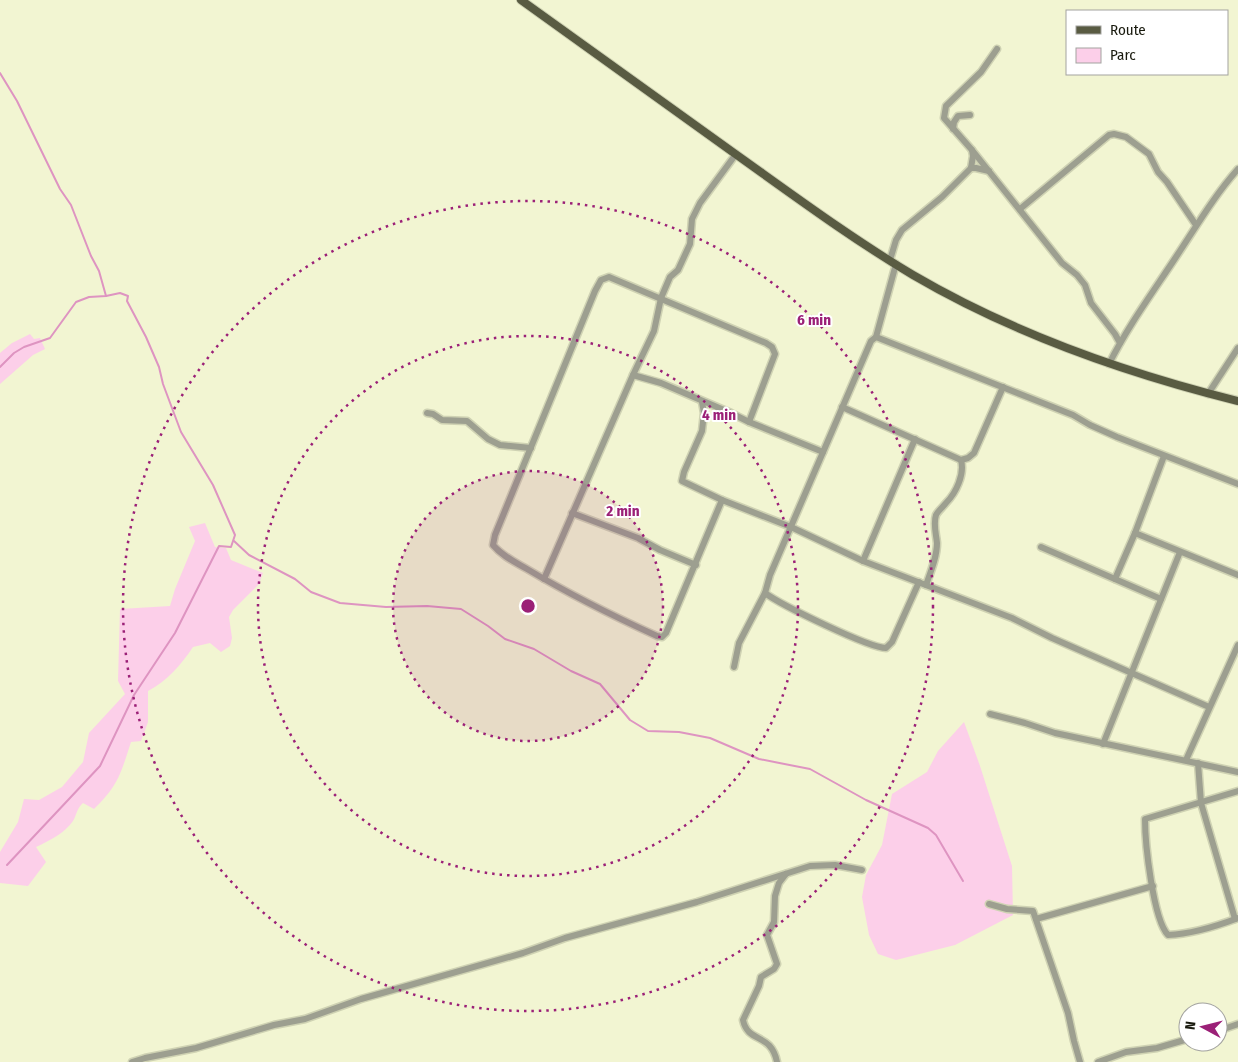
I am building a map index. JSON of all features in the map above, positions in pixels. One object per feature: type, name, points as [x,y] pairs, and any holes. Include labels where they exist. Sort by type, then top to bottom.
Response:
[{"type":"main road","points":[[521,0],[838,228],[942,290],[1010,324],[1110,364],[1238,402]]},
{"type":"street","points":[[997,49],[981,72],[946,106],[944,118],[1062,262],[1086,285],[1091,303],[1120,343]]},
{"type":"street","points":[[953,129],[954,122],[958,116],[970,116]]},
{"type":"street","points":[[1020,209],[1109,135],[1114,134],[1133,140],[1149,154],[1158,172],[1196,225]]},
{"type":"street","points":[[734,667],[738,643],[764,593],[842,407],[871,341],[876,337],[893,262],[896,240],[902,230],[942,197],[971,168],[972,150]]},
{"type":"street","points":[[544,579],[654,331],[661,298],[670,277],[678,270],[690,244],[692,219],[700,203],[736,154]]},
{"type":"street","points":[[971,168],[989,171]]},
{"type":"street","points":[[1110,364],[1120,343],[1196,225],[1238,169]]},
{"type":"street","points":[[722,500],[696,565],[666,633],[662,637],[625,622],[544,579],[499,552],[493,545],[495,534],[530,448],[601,280],[609,277],[772,347],[775,354],[749,422]]},
{"type":"street","points":[[876,337],[1073,415],[1090,425],[1164,456],[1238,484]]},
{"type":"street","points":[[1208,394],[1238,348]]},
{"type":"street","points":[[633,375],[731,412],[749,422],[823,452]]},
{"type":"street","points":[[842,407],[962,460],[974,453],[1003,387]]},
{"type":"street","points":[[702,402],[704,413],[702,431],[682,481],[722,500],[791,527],[863,561],[1012,618],[1052,638],[1209,707]]},
{"type":"street","points":[[427,413],[433,414],[442,420],[467,421],[500,445],[530,448]]},
{"type":"street","points":[[863,561],[914,438]]},
{"type":"street","points":[[1115,579],[1135,533],[1164,456]]},
{"type":"street","points":[[926,585],[934,563],[936,549],[934,522],[937,514],[948,502],[956,488],[962,470],[962,460]]},
{"type":"street","points":[[572,513],[638,538],[660,550],[696,565]]},
{"type":"street","points":[[1135,533],[1238,575]]},
{"type":"street","points":[[1041,547],[1161,599]]},
{"type":"street","points":[[1103,744],[1180,552]]},
{"type":"street","points":[[764,593],[855,638],[880,648],[886,648],[892,642],[919,582]]},
{"type":"street","points":[[1186,760],[1209,707],[1236,656],[1238,645]]},
{"type":"street","points":[[990,714],[1044,730],[1103,744],[1238,772]]},
{"type":"street","points":[[1198,763],[1201,803],[1236,918],[1226,924],[1202,928],[1195,932],[1168,935],[1164,930],[1157,911],[1145,835],[1145,819],[1201,803],[1238,791]]},
{"type":"street","points":[[132,1062],[196,1048],[274,1025],[305,1020],[362,1000],[523,953],[565,938],[688,904],[817,864],[862,870]]},
{"type":"street","points":[[777,1062],[771,1046],[747,1032],[743,1020],[759,986],[761,976],[774,969],[777,964],[767,936],[774,922],[775,896],[779,883],[786,874]]},
{"type":"street","points":[[1036,919],[1153,886]]},
{"type":"street","points":[[989,904],[1007,909],[1033,911],[1068,1014],[1080,1062]]},
{"type":"street","points":[[1098,1062],[1126,1052],[1157,1048],[1178,1042]]},
{"type":"green space","points":[[30,334],[34,339],[40,338],[45,349],[33,355],[0,384],[0,353],[12,343]]},
{"type":"green space","points":[[205,523],[215,547],[226,548],[231,560],[263,573],[259,584],[233,610],[229,617],[232,638],[230,646],[221,652],[210,643],[193,647],[173,672],[148,691],[148,722],[141,741],[131,742],[118,778],[109,793],[94,809],[83,803],[66,829],[36,847],[46,862],[28,886],[0,883],[0,852],[18,822],[24,799],[39,800],[62,787],[83,762],[89,733],[125,694],[118,681],[120,609],[170,606],[195,541],[189,527]]},
{"type":"green space","points":[[964,722],[1012,866],[1013,915],[955,945],[896,960],[878,954],[869,935],[862,897],[866,875],[882,845],[892,794],[927,772],[938,751]]},
{"type":"waterway","points":[[0,73],[17,101],[60,189],[71,205],[91,256],[99,271],[106,296],[89,297],[76,302],[50,338],[24,347],[14,353],[0,367]]},
{"type":"waterway","points":[[7,865],[100,766],[134,695],[175,633],[219,546],[231,547],[235,535],[213,485],[181,432],[163,384],[159,367],[127,301],[128,296],[120,293],[106,296]]},
{"type":"waterway","points":[[234,541],[249,555],[295,579],[311,592],[340,603],[386,607],[427,606],[461,609],[505,639],[534,649],[571,671],[600,684],[630,720],[648,731],[679,732],[710,738],[759,759],[810,769],[866,800],[928,828],[936,835],[963,881]]}]
